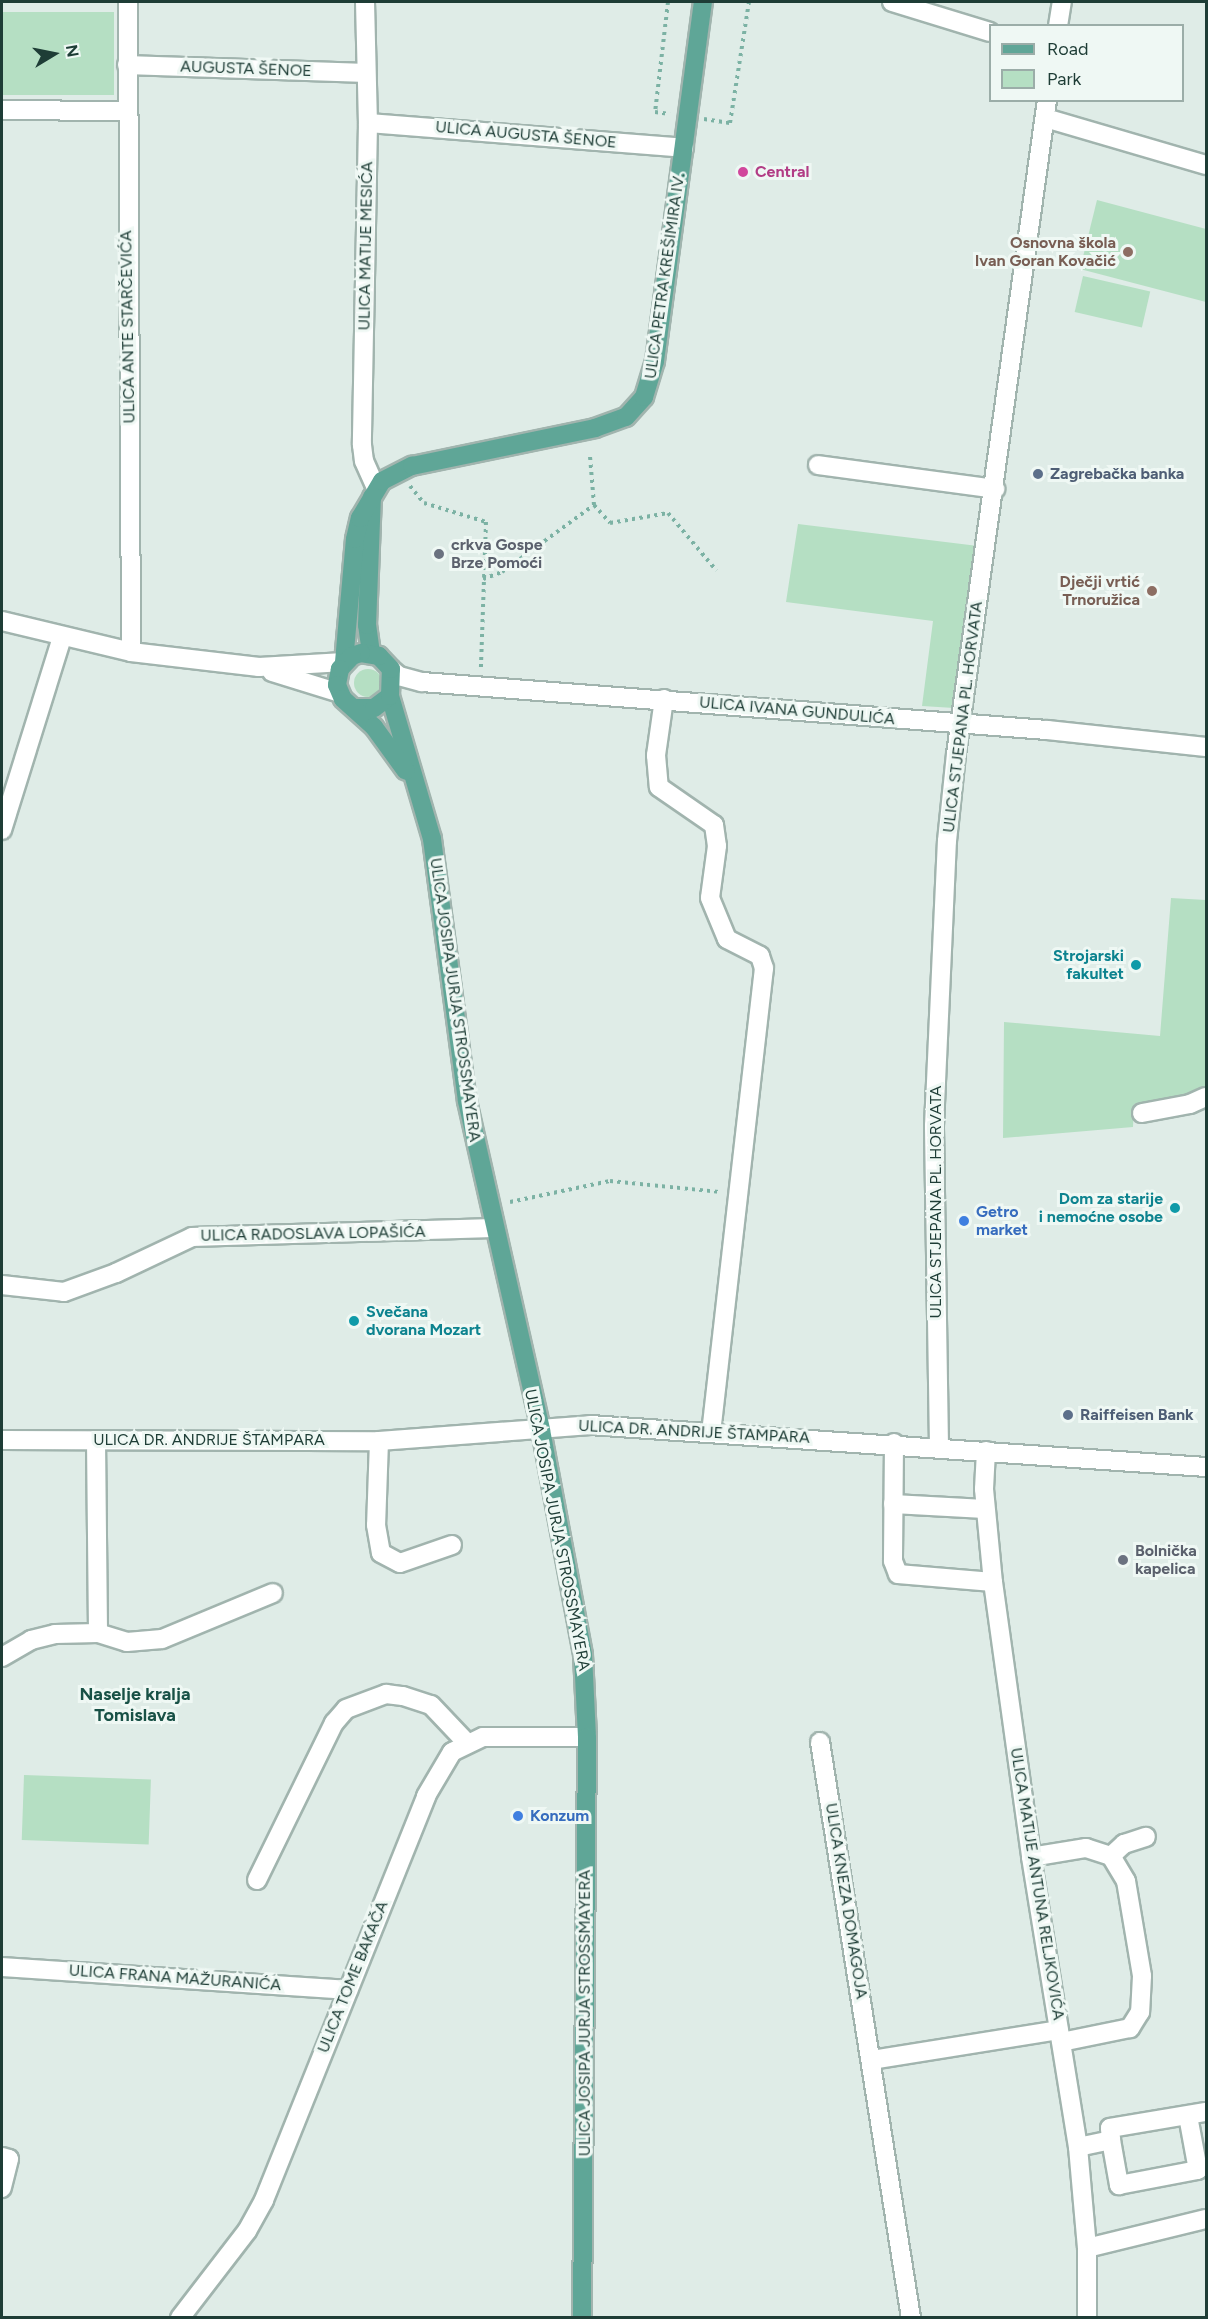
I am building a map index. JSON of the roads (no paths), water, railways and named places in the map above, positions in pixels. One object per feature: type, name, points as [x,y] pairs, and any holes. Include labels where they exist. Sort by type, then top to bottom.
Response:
[{"type":"main road","name":"ULICA PETRA KREŠIMIRA IV.","points":[[374,492],[399,471],[595,428],[626,417],[636,408],[651,383],[703,2]]},
{"type":"main road","name":"ULICA MATIJE MESIĆA","points":[[371,653],[367,625],[374,492]]},
{"type":"main road","points":[[374,492],[355,539],[344,662],[337,677],[339,693],[374,727],[419,789]]},
{"type":"main road","points":[[344,662],[361,653],[371,653],[391,669],[390,696],[399,738],[419,789]]},
{"type":"main road","points":[[354,708],[374,708],[390,696]]},
{"type":"main road","name":"ULICA JOSIPA JURJA STROSSMAYERA","points":[[419,789],[432,839],[467,1101],[488,1206],[541,1430],[583,1655],[587,1737],[582,2318]]},
{"type":"street","name":"ULICA ANTE STARČEVIĆA","points":[[128,2],[126,111],[131,652]]},
{"type":"street","name":"ULICA MATIJE MESIĆA","points":[[364,2],[368,123],[363,445],[364,461],[374,492]]},
{"type":"street","points":[[892,2],[989,32]]},
{"type":"street","points":[[1058,24],[1062,2]]},
{"type":"street","name":"AUGUSTA ŠENOE","points":[[127,65],[366,73]]},
{"type":"street","points":[[1046,109],[1206,165]]},
{"type":"street","name":"ULICA STJEPANA PL. HORVATA","points":[[939,1446],[934,1126],[947,842],[960,726],[995,489],[1046,109]]},
{"type":"street","points":[[2,110],[126,111]]},
{"type":"street","name":"ULICA AUGUSTA ŠENOE","points":[[368,123],[684,148]]},
{"type":"street","points":[[818,465],[995,489]]},
{"type":"street","points":[[2,621],[131,652],[259,667],[344,662]]},
{"type":"street","points":[[2,830],[62,637]]},
{"type":"street","points":[[259,667],[339,693]]},
{"type":"street","name":"ULICA IVANA GUNDULIĆA","points":[[391,669],[411,681],[480,684],[664,699],[960,726],[1047,730],[1206,747]]},
{"type":"street","points":[[664,699],[656,755],[659,787],[714,825],[717,846],[710,898],[728,939],[760,956],[764,968],[736,1194],[711,1431]]},
{"type":"street","points":[[1142,1113],[1190,1104],[1206,1097]]},
{"type":"street","name":"ULICA RADOSLAVA LOPAŠIĆA","points":[[2,1285],[64,1292],[116,1273],[192,1237],[493,1228]]},
{"type":"street","name":"ULICA DR. ANDRIJE ŠTAMPARA","points":[[2,1440],[379,1441],[590,1425],[939,1446],[1206,1467]]},
{"type":"street","points":[[96,1440],[98,1633]]},
{"type":"street","points":[[379,1441],[376,1525],[381,1553],[400,1563],[452,1545]]},
{"type":"street","points":[[894,1443],[893,1561],[898,1574],[993,1582]]},
{"type":"street","name":"ULICA MATIJE ANTUNA RELJKOVIĆA","points":[[986,1451],[985,1509],[993,1582],[1031,1857],[1078,2147],[1087,2248],[1087,2318]]},
{"type":"street","points":[[894,1504],[985,1509]]},
{"type":"street","points":[[2,1657],[31,1640],[55,1634],[98,1633],[127,1642],[162,1639],[273,1593]]},
{"type":"street","points":[[257,1880],[334,1723],[346,1709],[386,1694],[403,1696],[431,1705],[466,1742],[483,1737],[587,1737]]},
{"type":"street","name":"ULICA TOME BAKAČA","points":[[180,2318],[247,2231],[264,2200],[426,1796],[452,1752],[466,1742]]},
{"type":"street","name":"ULICA KNEZA DOMAGOJA","points":[[820,1742],[872,2060],[910,2318]]},
{"type":"street","points":[[1111,1856],[1124,1844],[1146,1837]]},
{"type":"street","points":[[872,2060],[1130,2028],[1140,2013],[1142,1976],[1126,1881],[1111,1856],[1086,1848],[1031,1857]]},
{"type":"street","name":"ULICA FRANA MAŽURANIĆA","points":[[2,1967],[348,1990]]},
{"type":"street","points":[[1188,2116],[1198,2170],[1119,2185],[1110,2128],[1206,2112]]},
{"type":"street","points":[[1078,2147],[1111,2140]]},
{"type":"street","points":[[2,2157],[9,2159],[2,2188]]},
{"type":"street","points":[[1087,2248],[1206,2219]]},
{"type":"place","name":"Central","points":[[743,172]]},
{"type":"place","name":"Osnovna škola Ivan Goran Kovačić","points":[[1128,252]]},
{"type":"place","name":"Zagrebačka banka","points":[[1038,474]]},
{"type":"place","name":"crkva Gospe Brze Pomoći","points":[[439,554]]},
{"type":"place","name":"Dječji vrtić Trnoružica","points":[[1152,591]]},
{"type":"place","name":"Strojarski fakultet","points":[[1136,965]]},
{"type":"place","name":"Dom za starije i nemoćne osobe","points":[[1175,1208]]},
{"type":"place","name":"Getro market","points":[[964,1221]]},
{"type":"place","name":"Svečana dvorana Mozart","points":[[354,1321]]},
{"type":"place","name":"Raiffeisen Bank","points":[[1068,1415]]},
{"type":"place","name":"Bolnička kapelica","points":[[1123,1560]]},
{"type":"place","name":"Konzum","points":[[518,1816]]},
{"type":"district","name":"Naselje kralja Tomislava","points":[[135,1705]]}]
